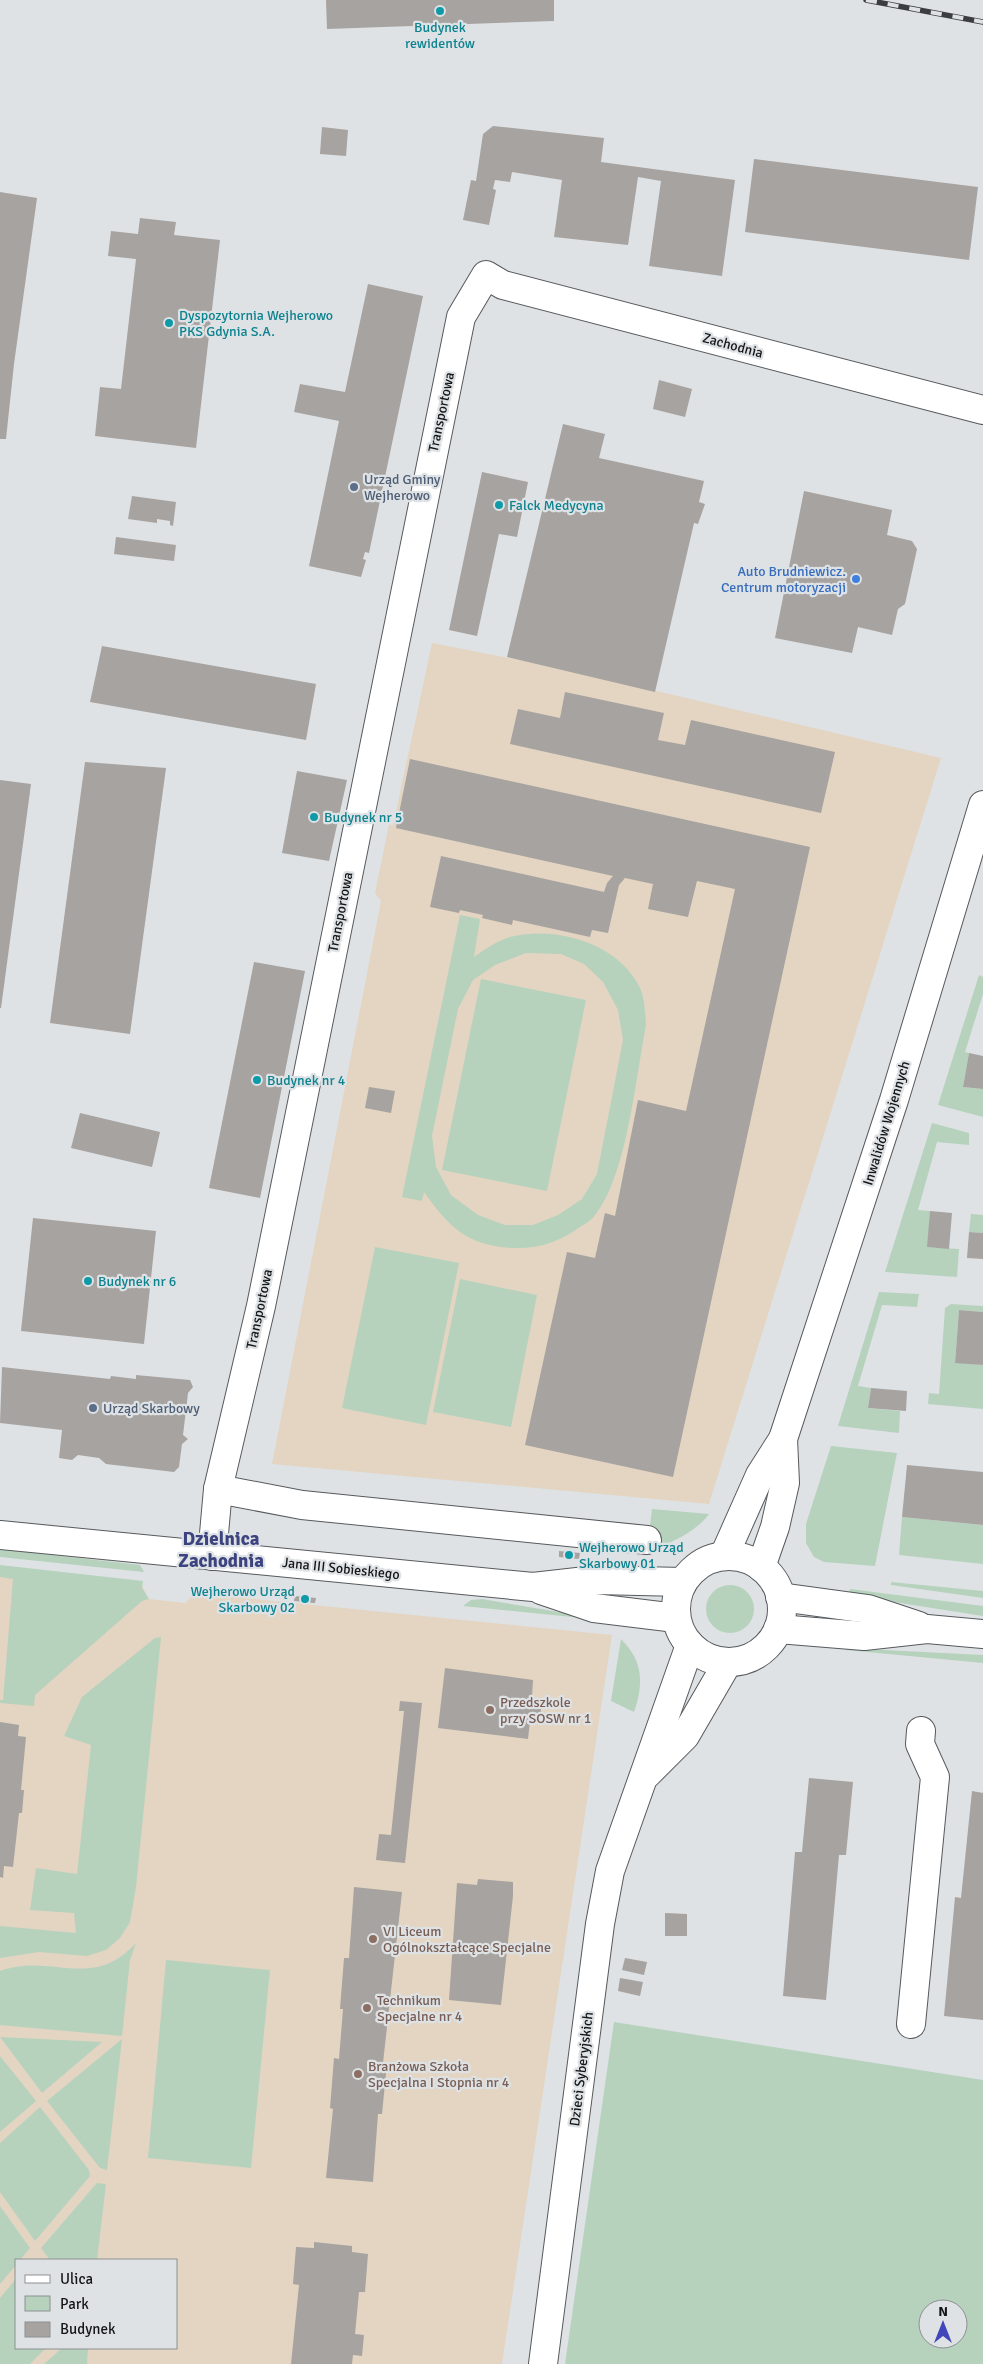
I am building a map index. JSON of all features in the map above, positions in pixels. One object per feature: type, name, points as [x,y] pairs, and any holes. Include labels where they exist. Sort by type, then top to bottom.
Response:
[{"type":"street","name":"Zachodnia","points":[[486,275],[512,287],[983,410]]},
{"type":"street","name":"Transportowa","points":[[212,1556],[218,1489],[261,1306],[461,317],[486,275]]},
{"type":"street","name":"Inwalidów Wojennych","points":[[724,1556],[760,1475],[783,1439],[894,1100],[983,805]]},
{"type":"street","name":"Inwalidów Wojennych","points":[[761,1568],[775,1527],[785,1483],[783,1439]]},
{"type":"street","points":[[218,1489],[302,1505],[647,1540]]},
{"type":"street","name":"Jana III Sobieskiego","points":[[0,1535],[532,1587],[595,1580],[683,1582]]},
{"type":"street","points":[[724,1556],[737,1557],[761,1568],[773,1580],[780,1596],[781,1613],[778,1629],[766,1646],[749,1658],[728,1662],[707,1657],[690,1645],[681,1632],[676,1618],[676,1600],[683,1582],[701,1564],[724,1556]]},
{"type":"street","name":"Jana III Sobieskiego","points":[[532,1587],[594,1608],[676,1618]]},
{"type":"street","points":[[780,1596],[868,1609],[928,1629]]},
{"type":"street","points":[[778,1629],[864,1636],[928,1629],[983,1634]]},
{"type":"street","name":"Dzieci Syberyjskich","points":[[543,2364],[600,1924],[610,1871],[690,1645]]},
{"type":"street","name":"Dzieci Syberyjskich","points":[[642,1778],[685,1736],[728,1662]]},
{"type":"street","points":[[911,2024],[936,1777],[920,1744],[921,1731]]},
{"type":"shaded area","points":[[432,643],[555,667],[941,758],[709,1504],[272,1464],[381,901],[375,893],[389,824],[393,826]]},
{"type":"shaded area","points":[[0,1571],[142,1586],[149,1599],[186,1603],[194,1593],[612,1635],[502,2364],[0,2364]]},
{"type":"green space","points":[[460,915],[480,919],[474,957],[510,937],[546,934],[584,941],[602,949],[617,959],[630,972],[642,992],[646,1025],[623,1151],[606,1198],[594,1217],[572,1232],[548,1244],[513,1248],[471,1239],[451,1225],[424,1192],[422,1201],[402,1197]],"holes":[[[526,953],[561,954],[584,964],[603,982],[618,1010],[623,1040],[597,1174],[582,1199],[558,1215],[533,1225],[505,1225],[478,1215],[451,1195],[436,1167],[432,1136],[458,1009],[473,980],[495,965]]]},
{"type":"green space","points":[[979,975],[983,977],[983,994],[965,1052],[969,1053],[963,1087],[983,1089],[983,1117],[938,1105]]},
{"type":"green space","points":[[481,979],[586,1000],[547,1191],[442,1170]]},
{"type":"green space","points":[[932,1123],[969,1133],[969,1145],[937,1142],[918,1210],[930,1211],[928,1247],[959,1249],[957,1277],[885,1272]]},
{"type":"green space","points":[[971,1214],[983,1215],[983,1233],[969,1232]]},
{"type":"green space","points":[[375,1247],[459,1263],[426,1425],[342,1408]]},
{"type":"green space","points":[[460,1279],[537,1295],[511,1427],[433,1412]]},
{"type":"green space","points":[[879,1292],[919,1294],[917,1307],[882,1305],[858,1386],[871,1388],[868,1408],[900,1411],[899,1433],[838,1426]]},
{"type":"green space","points":[[951,1304],[983,1306],[983,1312],[959,1310],[955,1362],[983,1365],[983,1409],[928,1404],[929,1393],[939,1394],[945,1308]]},
{"type":"green space","points":[[831,1446],[897,1453],[875,1566],[824,1562],[814,1557],[806,1543],[806,1524]]},
{"type":"green space","points":[[652,1509],[709,1514],[697,1527],[681,1537],[647,1551]]},
{"type":"green space","points":[[902,1517],[983,1525],[983,1564],[899,1555]]},
{"type":"green space","points":[[0,1549],[140,1565],[144,1572],[0,1557]]},
{"type":"green space","points":[[0,1565],[143,1581],[142,1588],[149,1599],[142,1601],[35,1695],[34,1706],[0,1703],[0,1700],[3,1700],[13,1579],[0,1577]]},
{"type":"green space","points":[[891,1582],[983,1591],[983,1598],[891,1585]]},
{"type":"green space","points":[[725,1585],[735,1585],[747,1592],[754,1604],[754,1614],[747,1626],[735,1633],[725,1633],[717,1629],[710,1622],[706,1614],[706,1604],[710,1596],[717,1589]]},
{"type":"green space","points":[[850,1589],[983,1606],[983,1616],[849,1595]]},
{"type":"green space","points":[[482,1599],[582,1616],[582,1618],[463,1606],[471,1600]]},
{"type":"green space","points":[[161,1637],[136,1887],[130,1922],[120,1938],[106,1950],[87,1956],[39,1952],[0,1958],[0,1926],[76,1933],[74,1913],[30,1910],[36,1868],[77,1874],[91,1745],[64,1736],[82,1697],[155,1638]]},
{"type":"green space","points":[[621,1639],[634,1656],[640,1673],[639,1691],[634,1712],[611,1701]]},
{"type":"green space","points":[[844,1648],[983,1655],[983,1663],[846,1650]]},
{"type":"green space","points":[[136,1943],[130,1960],[122,2036],[0,2025],[0,1971],[19,1966],[37,1965],[87,1968],[103,1965],[119,1957]]},
{"type":"green space","points":[[166,1960],[270,1970],[251,2168],[148,2158]]},
{"type":"green space","points":[[614,2022],[983,2080],[983,2364],[565,2364]]},
{"type":"green space","points":[[0,2037],[102,2042],[42,2093]]},
{"type":"green space","points":[[122,2039],[107,2170],[100,2168],[47,2101]]},
{"type":"green space","points":[[0,2056],[36,2101],[0,2132]]},
{"type":"green space","points":[[40,2107],[89,2170],[90,2176],[35,2241],[0,2192],[0,2143]]},
{"type":"green space","points":[[97,2183],[106,2184],[97,2259],[49,2259],[41,2248]]},
{"type":"green space","points":[[0,2206],[30,2248],[21,2259],[15,2259],[15,2266],[0,2284]]},
{"type":"green space","points":[[15,2280],[15,2349],[45,2349],[30,2364],[0,2364],[0,2298]]},
{"type":"green space","points":[[61,2349],[88,2349],[87,2364],[44,2364]]},
{"type":"building","name":"Budynek rewidentów","points":[[326,0],[554,0],[554,21],[327,29]]},
{"type":"building","points":[[493,126],[604,138],[601,162],[735,180],[722,276],[649,266],[661,181],[638,177],[628,245],[554,237],[562,180],[512,172],[510,182],[495,180],[493,189],[496,190],[489,225],[463,220],[471,180],[476,181],[483,134]]},
{"type":"building","points":[[322,127],[348,130],[346,156],[320,154]]},
{"type":"building","points":[[754,159],[978,187],[969,260],[745,232]]},
{"type":"building","points":[[0,192],[37,198],[14,364],[6,439],[0,439]]},
{"type":"building","name":"Dyspozytornia Wejherowo PKS Gdynia S.A.","points":[[140,218],[176,222],[174,235],[220,240],[196,448],[95,436],[100,387],[121,389],[136,259],[108,256],[111,231],[138,234]]},
{"type":"building","name":"Urząd Gminy Wejherowo","points":[[368,284],[423,296],[369,553],[365,552],[363,559],[366,560],[361,577],[309,566],[339,421],[294,412],[300,384],[345,392]]},
{"type":"building","points":[[659,380],[692,389],[685,417],[653,409]]},
{"type":"building","points":[[563,424],[605,434],[599,458],[704,481],[699,502],[705,504],[698,524],[694,523],[655,692],[507,657]]},
{"type":"building","points":[[482,472],[528,482],[517,537],[499,534],[477,636],[449,630]]},
{"type":"building","points":[[804,491],[892,510],[887,535],[912,541],[917,549],[905,604],[898,609],[892,635],[858,627],[852,653],[775,638]]},
{"type":"building","points":[[132,496],[176,502],[173,526],[170,525],[170,521],[157,519],[157,523],[128,519]]},
{"type":"building","points":[[116,537],[176,545],[174,561],[114,554]]},
{"type":"building","points":[[102,646],[316,684],[306,740],[90,702]]},
{"type":"building","points":[[565,692],[664,713],[658,740],[685,745],[691,720],[835,752],[821,813],[510,744],[518,709],[560,718]]},
{"type":"building","points":[[410,759],[810,847],[673,1477],[525,1445],[567,1252],[595,1258],[605,1213],[615,1216],[638,1100],[686,1111],[735,889],[697,881],[688,917],[648,909],[653,884],[625,878],[619,885],[608,933],[592,930],[590,937],[513,920],[512,925],[482,918],[483,915],[460,910],[459,913],[430,907],[441,856],[604,892],[607,883],[613,876],[396,828]]},
{"type":"building","points":[[85,762],[166,768],[130,1034],[50,1023]]},
{"type":"building","name":"Budynek nr 5","points":[[297,771],[347,780],[329,861],[282,853]]},
{"type":"building","points":[[0,780],[31,784],[1,1008],[0,1008]]},
{"type":"building","name":"Budynek nr 4","points":[[254,962],[305,971],[260,1198],[209,1188]]},
{"type":"building","points":[[969,1053],[983,1056],[983,1089],[963,1087]]},
{"type":"building","points":[[369,1087],[395,1091],[391,1113],[365,1108]]},
{"type":"building","points":[[80,1113],[160,1132],[152,1167],[71,1148]]},
{"type":"building","points":[[930,1211],[952,1213],[949,1249],[927,1247]]},
{"type":"building","name":"Budynek nr 6","points":[[33,1218],[156,1231],[144,1344],[21,1331]]},
{"type":"building","points":[[969,1232],[983,1233],[983,1259],[967,1258]]},
{"type":"building","points":[[959,1310],[983,1312],[983,1365],[955,1363]]},
{"type":"building","name":"Urząd Skarbowy","points":[[2,1367],[110,1379],[111,1376],[136,1379],[136,1375],[190,1380],[193,1387],[188,1393],[183,1435],[188,1439],[182,1444],[179,1467],[174,1472],[106,1464],[99,1458],[78,1455],[72,1460],[59,1458],[62,1430],[0,1423]]},
{"type":"building","points":[[871,1388],[907,1391],[906,1411],[868,1408]]},
{"type":"building","points":[[907,1465],[983,1472],[983,1525],[902,1517]]},
{"type":"building","name":"Wejherowo Urząd Skarbowy 01","points":[[559,1551],[580,1553],[579,1559],[559,1557]]},
{"type":"building","name":"Wejherowo Urząd Skarbowy 02","points":[[295,1596],[316,1598],[315,1603],[294,1601]]},
{"type":"building","name":"Przedszkole przy SOSW nr 1","points":[[445,1668],[533,1680],[532,1698],[542,1699],[540,1722],[530,1721],[528,1739],[438,1728]]},
{"type":"building","points":[[400,1701],[422,1703],[405,1863],[376,1860],[379,1834],[391,1835],[404,1711],[399,1711]]},
{"type":"building","points":[[0,1722],[19,1725],[18,1736],[26,1737],[21,1790],[24,1790],[22,1813],[19,1813],[13,1867],[4,1866],[3,1878],[0,1877]]},
{"type":"building","points":[[809,1778],[853,1782],[846,1855],[839,1855],[826,2000],[783,1996],[795,1852],[802,1852]]},
{"type":"building","points":[[972,1791],[983,1793],[983,2020],[944,2016],[955,1897],[961,1898]]},
{"type":"building","points":[[478,1879],[513,1882],[501,2005],[449,2000],[457,1883],[477,1885]]},
{"type":"building","points":[[354,1887],[402,1892],[383,2063],[387,2063],[382,2114],[378,2114],[373,2182],[326,2178],[333,2109],[330,2108],[334,2058],[339,2059],[343,2009],[340,2009],[344,1958],[349,1958]]},
{"type":"building","points":[[665,1913],[687,1914],[687,1936],[665,1936]]},
{"type":"building","points":[[625,1958],[647,1962],[644,1975],[622,1970]]},
{"type":"building","points":[[620,1978],[643,1982],[640,1996],[618,1991]]},
{"type":"building","points":[[314,2242],[352,2246],[352,2252],[368,2254],[365,2292],[359,2292],[355,2334],[364,2335],[362,2356],[353,2355],[352,2364],[291,2364],[299,2285],[293,2284],[296,2247],[314,2248]]},
{"type":"railway","points":[[866,0],[983,22]]},
{"type":"place","name":"Budynek rewidentów","points":[[440,11]]},
{"type":"place","name":"Dyspozytornia Wejherowo PKS Gdynia S.A.","points":[[169,323]]},
{"type":"place","name":"Urząd Gminy Wejherowo","points":[[354,487]]},
{"type":"place","name":"Falck Medycyna","points":[[499,505]]},
{"type":"place","name":"Auto Brudniewicz. Centrum motoryzacji","points":[[856,579]]},
{"type":"place","name":"Budynek nr 5","points":[[314,817]]},
{"type":"place","name":"Budynek nr 4","points":[[257,1080]]},
{"type":"place","name":"Budynek nr 6","points":[[88,1281]]},
{"type":"place","name":"Urząd Skarbowy","points":[[93,1408]]},
{"type":"place","name":"Wejherowo Urząd Skarbowy 01","points":[[569,1555]]},
{"type":"place","name":"Wejherowo Urząd Skarbowy 02","points":[[305,1599]]},
{"type":"place","name":"Przedszkole przy SOSW nr 1","points":[[490,1710]]},
{"type":"place","name":"VI Liceum Ogólnokształcące Specjalne","points":[[373,1939]]},
{"type":"place","name":"Technikum Specjalne nr 4","points":[[367,2008]]},
{"type":"place","name":"Branżowa Szkoła Specjalna I Stopnia nr 4","points":[[358,2074]]},
{"type":"district","name":"Dzielnica Zachodnia","points":[[221,1549]]}]
